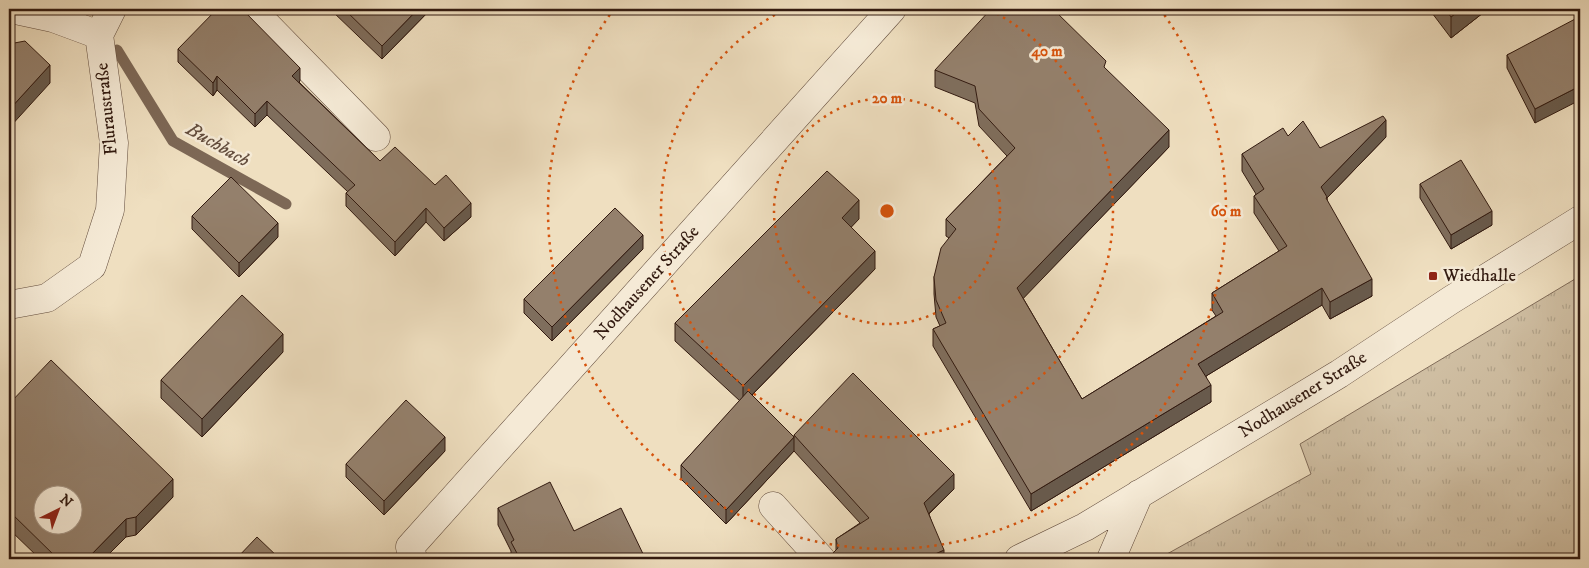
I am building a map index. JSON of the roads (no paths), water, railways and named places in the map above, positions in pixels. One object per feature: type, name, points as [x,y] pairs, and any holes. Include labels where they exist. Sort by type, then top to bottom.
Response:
[{"type":"street","points":[[11,9],[53,18],[99,35],[112,9]]},
{"type":"street","points":[[251,9],[376,137]]},
{"type":"street","name":"Nodhausener Straße","points":[[413,559],[410,547],[892,9]]},
{"type":"street","name":"Fluraustraße","points":[[9,305],[47,298],[92,266],[110,210],[114,143],[99,35]]},
{"type":"street","name":"Nodhausener Straße","points":[[1019,559],[1085,527],[1339,374],[1451,300],[1580,220]]},
{"type":"street","points":[[1111,559],[1139,494]]},
{"type":"street","points":[[773,506],[821,559]]},
{"type":"waterway","name":"Buchbach","points":[[117,50],[173,141],[286,204]]},
{"type":"place","name":"Wiedhalle","points":[[1433,276]]}]
